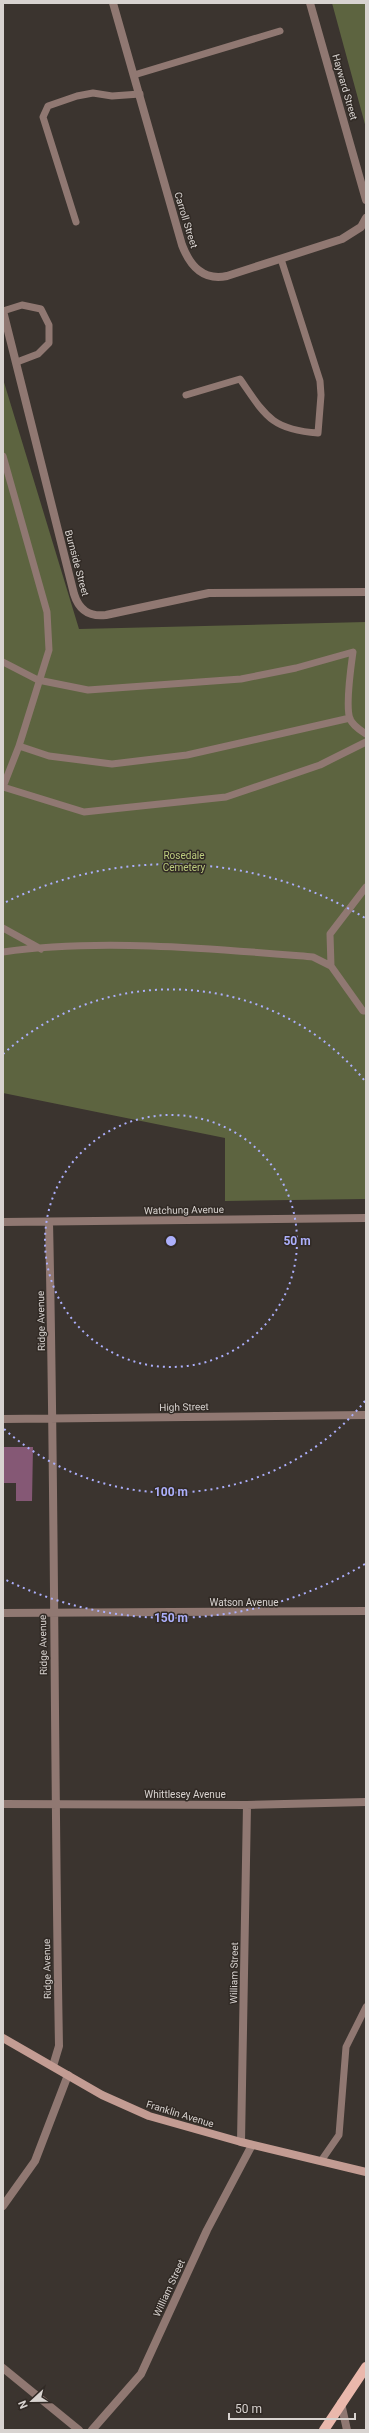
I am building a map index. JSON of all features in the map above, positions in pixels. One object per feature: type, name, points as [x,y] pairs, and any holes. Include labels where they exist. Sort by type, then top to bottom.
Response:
[{"type":"main road","points":[[324,2430],[340,2403],[366,2367]]},
{"type":"street","name":"Carroll Street","points":[[113,3],[182,245],[192,265],[208,277],[217,278],[282,259],[342,239],[361,227],[366,218]]},
{"type":"street","name":"Hayward Street","points":[[310,3],[366,200]]},
{"type":"street","name":"Burnside Street","points":[[3,311],[74,594],[83,610],[98,616],[106,615],[209,593],[366,592]]},
{"type":"street","name":"Watchung Avenue","points":[[3,1222],[366,1218]]},
{"type":"street","name":"Ridge Avenue","points":[[49,1222],[53,1418],[54,1803],[59,2046],[53,2066]]},
{"type":"street","name":"High Street","points":[[3,1419],[366,1415]]},
{"type":"street","name":"Watson Avenue","points":[[3,1613],[366,1611]]},
{"type":"street","name":"Whittlesey Avenue","points":[[3,1804],[54,1803],[246,1805],[366,1802]]},
{"type":"street","name":"William Street","points":[[242,2142],[246,1805]]},
{"type":"street","name":"Franklin Avenue","points":[[3,2038],[102,2095],[149,2116],[252,2145],[366,2172]]},
{"type":"street","points":[[3,2206],[35,2161],[68,2075]]},
{"type":"street","name":"William Street","points":[[92,2430],[141,2374],[207,2230],[252,2145]]},
{"type":"street","points":[[3,2368],[79,2430]]},
{"type":"street","points":[[340,2403],[346,2430]]},
{"type":"lane","points":[[134,75],[280,31]]},
{"type":"lane","points":[[76,222],[43,117],[48,106],[76,96],[93,93],[112,96],[140,94]]},
{"type":"lane","points":[[186,395],[240,379],[269,419],[288,430],[318,433],[321,395],[320,381],[282,259]]},
{"type":"lane","points":[[3,311],[22,305],[41,309],[49,325],[49,343],[38,354],[17,362]]},
{"type":"lane","points":[[3,456],[47,612],[49,650],[38,680],[19,746],[3,787],[84,812],[226,797],[320,766],[366,742]]},
{"type":"lane","points":[[3,662],[38,680],[88,690],[241,679],[296,668],[353,652],[349,694],[350,718],[358,729],[366,734]]},
{"type":"lane","points":[[19,746],[49,756],[112,764],[209,751],[350,718]]},
{"type":"lane","points":[[331,966],[330,934],[366,887]]},
{"type":"lane","points":[[3,928],[42,949]]},
{"type":"lane","points":[[3,952],[93,946],[241,952],[313,958],[331,966],[363,1011],[366,1011]]},
{"type":"lane","points":[[321,2161],[338,2135],[346,2047],[366,2007]]},
{"type":"green space","points":[[332,3],[366,3],[366,128]]},
{"type":"green space","name":"Rosedale Cemetery","points":[[3,379],[79,629],[366,622],[366,1199],[225,1201],[225,1138],[3,1093]]},
{"type":"building","points":[[3,1447],[33,1447],[32,1501],[16,1501],[16,1483],[3,1483]]}]
